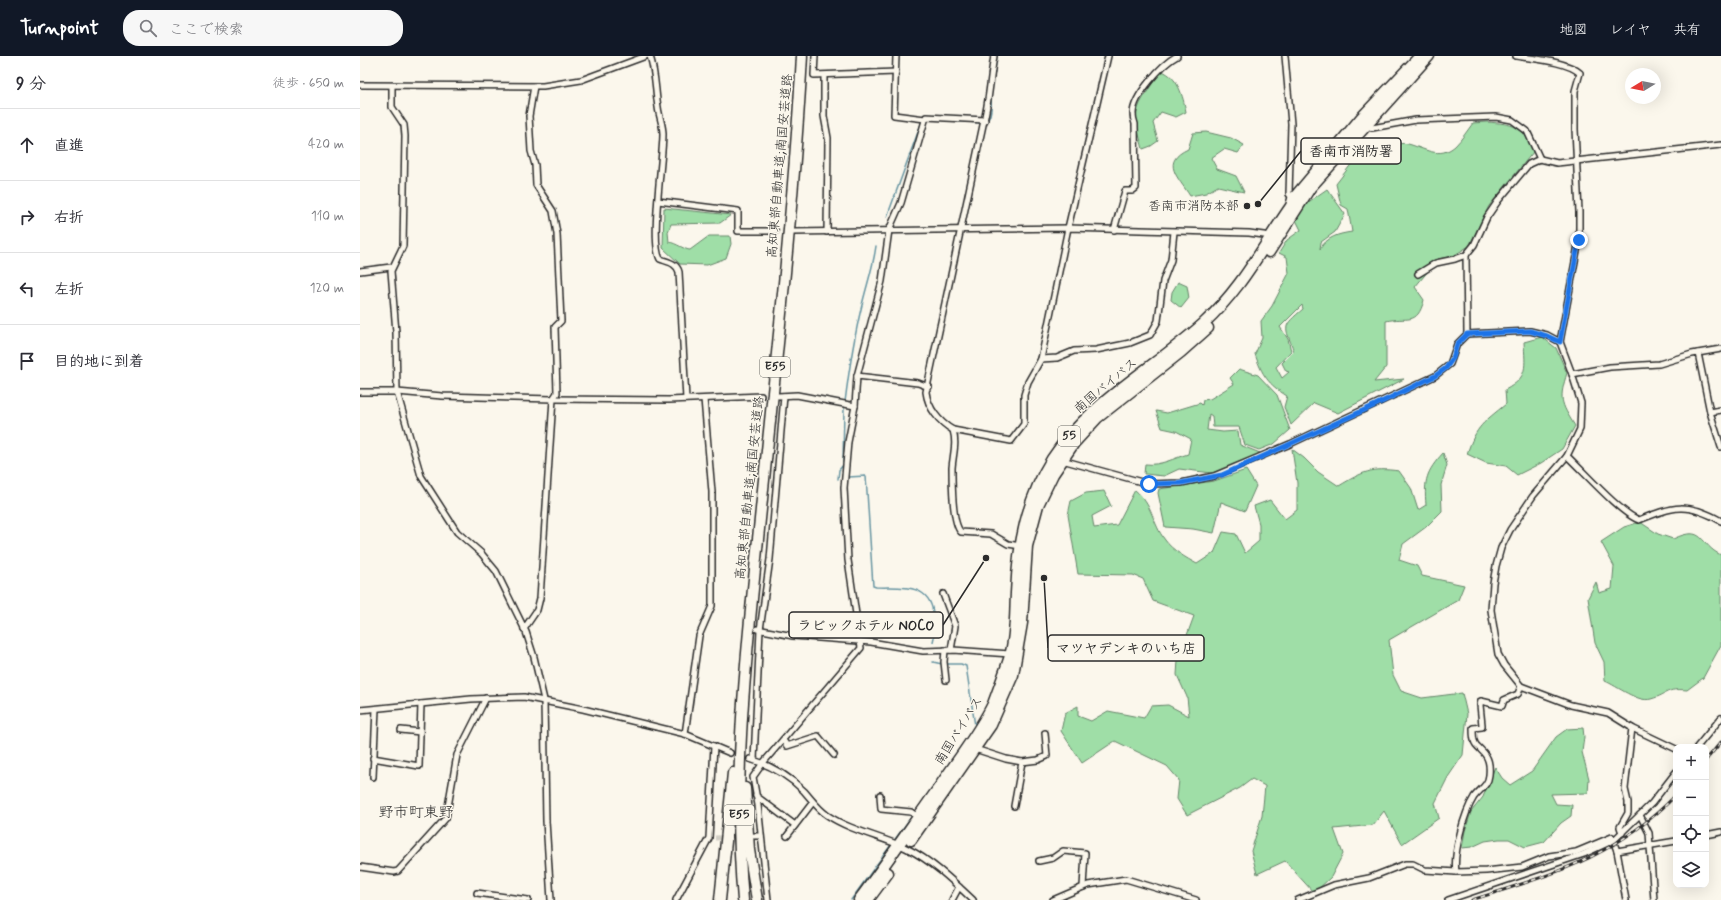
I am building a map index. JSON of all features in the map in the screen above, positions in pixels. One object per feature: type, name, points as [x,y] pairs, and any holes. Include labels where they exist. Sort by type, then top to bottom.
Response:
[{"type":"highway","name":"高知東部自動車道;南国安芸道路","points":[[743,900],[739,814],[744,678],[789,225],[802,56]]},
{"type":"highway","name":"南国バイパス","points":[[859,900],[972,741],[992,704],[1010,654],[1023,546],[1038,505],[1062,460],[1074,443],[1097,418],[1181,352],[1220,316],[1248,282],[1296,202],[1324,172],[1420,56]]},
{"type":"highway","name":"南国バイパス","points":[[1364,122],[1430,56]]},
{"type":"highway","name":"南国バイパス","points":[[868,900],[898,845],[975,749],[991,725],[1001,704],[1016,662],[1022,623],[1023,524],[1040,483],[1052,460],[1071,434],[1105,402],[1212,315],[1233,294],[1274,237]]},
{"type":"highway","points":[[720,900],[739,712],[744,678]]},
{"type":"highway","points":[[741,730],[750,850],[757,900]]},
{"type":"street","points":[[360,85],[534,86],[581,80],[646,56]]},
{"type":"street","points":[[650,56],[655,72],[658,106],[663,132],[658,201],[658,256],[660,259],[678,267],[679,272],[686,399]]},
{"type":"street","points":[[815,56],[814,75],[824,76],[896,72]]},
{"type":"street","points":[[896,56],[894,115],[925,119],[934,116],[984,122]]},
{"type":"street","points":[[994,56],[988,88],[987,115],[984,122],[929,387],[926,392],[931,408],[948,427],[953,430],[1011,442],[1024,424],[1024,396],[1028,382],[1041,359],[1068,228],[1108,56]]},
{"type":"street","points":[[1114,230],[1125,191],[1132,191],[1136,188],[1134,159],[1136,150],[1133,114],[1135,107],[1152,76],[1168,60],[1177,56]]},
{"type":"street","points":[[1284,56],[1291,124],[1289,194],[1296,202]]},
{"type":"street","points":[[1516,56],[1546,61],[1575,69],[1580,73],[1575,91],[1575,160],[1579,212],[1579,240],[1560,342],[1581,403],[1581,416],[1580,429],[1567,456],[1533,496],[1510,530],[1501,548],[1493,583],[1491,610],[1498,654],[1504,665],[1521,686],[1571,705],[1608,713],[1632,728],[1673,748]]},
{"type":"street","points":[[824,76],[824,116],[828,138],[827,232]]},
{"type":"street","points":[[392,86],[392,107],[404,125],[405,136],[402,246],[391,267],[396,332],[397,392],[420,476],[457,532],[481,552],[492,565],[524,629],[534,657],[544,700],[546,821],[551,900]]},
{"type":"street","points":[[524,629],[537,610],[540,598],[553,399],[557,393],[555,327],[561,321],[557,234],[553,211],[536,185],[535,164],[531,151],[529,116],[534,86]]},
{"type":"street","points":[[1364,122],[1372,128],[1416,120],[1496,117],[1512,120],[1527,131],[1540,159]]},
{"type":"street","points":[[768,900],[753,777],[762,763],[861,648],[848,560],[844,488],[848,442],[855,406],[857,376],[882,281],[889,230],[901,203],[925,119]]},
{"type":"street","points":[[1418,274],[1436,263],[1466,255],[1474,245],[1487,217],[1498,201],[1529,164],[1540,159],[1557,162],[1721,145]]},
{"type":"street","points":[[658,201],[738,211],[738,231],[775,231]]},
{"type":"street","points":[[793,232],[1068,228],[1249,233],[1274,237]]},
{"type":"street","points":[[1041,359],[1057,358],[1074,352],[1096,350],[1130,343],[1150,335],[1158,321],[1163,281],[1171,260],[1174,232]]},
{"type":"street","points":[[1466,255],[1467,334]]},
{"type":"street","points":[[360,270],[391,267]]},
{"type":"street","points":[[1062,460],[1149,484],[1181,483],[1222,475],[1435,376],[1450,364],[1457,344],[1467,334],[1530,331],[1560,342]]},
{"type":"street","points":[[1572,374],[1610,367],[1658,364],[1698,353],[1721,349]]},
{"type":"street","points":[[1698,353],[1710,412],[1721,447]]},
{"type":"street","points":[[857,376],[918,383],[929,387]]},
{"type":"street","points":[[360,392],[397,392],[442,396],[553,399],[704,399],[761,396]]},
{"type":"street","points":[[778,396],[797,395],[840,405],[855,406]]},
{"type":"street","points":[[784,396],[770,559],[759,629],[752,760],[762,763],[795,783],[827,815],[837,821],[860,832],[898,845],[938,869],[973,900]]},
{"type":"street","points":[[685,734],[699,636],[712,606],[712,492],[704,399]]},
{"type":"street","points":[[1710,412],[1721,410]]},
{"type":"street","points":[[953,430],[956,442],[952,468],[954,515],[958,529],[961,532],[994,535],[1008,544],[1023,546]]},
{"type":"street","points":[[1567,456],[1622,509],[1634,518],[1639,520],[1662,511],[1682,507],[1704,512],[1721,521]]},
{"type":"street","points":[[943,594],[955,626],[944,662],[946,680]]},
{"type":"street","points":[[759,629],[793,636],[861,642],[923,651],[948,650],[1010,654]]},
{"type":"street","points":[[1456,872],[1455,866],[1460,839],[1467,814],[1474,798],[1487,784],[1489,777],[1490,767],[1487,755],[1475,743],[1473,728],[1482,727],[1481,701],[1502,706],[1504,700],[1518,694],[1521,686]]},
{"type":"street","points":[[360,710],[486,698],[524,697],[544,700],[685,734],[730,753]]},
{"type":"street","points":[[360,867],[394,872],[398,871],[446,818],[457,755],[486,698]]},
{"type":"street","points":[[373,758],[419,766],[421,704]]},
{"type":"street","points":[[373,777],[376,709]]},
{"type":"street","points":[[1699,744],[1721,718]]},
{"type":"street","points":[[1622,833],[1620,827],[1628,814],[1628,802],[1625,789],[1632,728]]},
{"type":"street","points":[[400,730],[420,732]]},
{"type":"street","points":[[975,749],[1006,759],[1022,762],[1038,760],[1047,756],[1045,733]]},
{"type":"street","points":[[783,740],[787,746],[818,736],[834,755]]},
{"type":"street","points":[[676,900],[709,838],[714,746]]},
{"type":"street","points":[[1014,806],[1022,762]]},
{"type":"street","points":[[1448,900],[1584,854],[1614,840],[1640,815],[1673,776]]},
{"type":"street","points":[[880,795],[881,809],[911,812],[918,817]]},
{"type":"street","points":[[756,796],[795,825]]},
{"type":"street","points":[[786,836],[814,802]]},
{"type":"street","points":[[1640,815],[1648,828],[1654,900]]},
{"type":"street","points":[[1709,834],[1721,832]]},
{"type":"street","points":[[754,836],[761,836]]},
{"type":"street","points":[[1298,900],[1334,885],[1369,878],[1405,864],[1412,864],[1426,870],[1456,872],[1486,871],[1529,865],[1549,856],[1576,852],[1612,837],[1617,851],[1626,900]]},
{"type":"street","points":[[709,838],[715,838]]},
{"type":"street","points":[[1617,851],[1673,842]]},
{"type":"street","points":[[1039,861],[1053,858],[1063,850],[1086,853],[1083,887]]},
{"type":"street","points":[[1506,868],[1508,880]]},
{"type":"street","points":[[1053,900],[1083,887],[1126,879],[1196,900]]},
{"type":"street","points":[[952,900],[959,887]]},
{"type":"street","points":[[477,893],[528,900]]},
{"type":"green space","points":[[1162,71],[1168,74],[1176,82],[1186,112],[1176,117],[1161,112],[1153,123],[1158,141],[1143,149],[1137,126],[1137,113],[1142,100],[1157,76]]},
{"type":"green space","points":[[1487,122],[1511,125],[1521,131],[1530,142],[1534,151],[1489,206],[1469,246],[1453,256],[1438,259],[1415,287],[1424,300],[1418,314],[1410,319],[1386,321],[1386,367],[1374,382],[1404,379],[1338,413],[1314,403],[1291,425],[1284,407],[1287,396],[1266,378],[1260,368],[1255,354],[1262,338],[1261,321],[1272,306],[1289,273],[1287,257],[1279,253],[1287,240],[1301,230],[1296,220],[1307,203],[1327,189],[1345,214],[1335,232],[1321,242],[1320,249],[1333,237],[1352,232],[1348,209],[1341,205],[1336,184],[1359,154],[1371,157],[1388,147],[1403,143],[1432,152],[1443,152],[1455,146],[1473,123]],"holes":[[[1302,305],[1303,309],[1288,323],[1288,336],[1294,351],[1282,363],[1286,371],[1289,372],[1282,378],[1276,367],[1291,351],[1288,339],[1280,327]]]},
{"type":"green space","points":[[1206,132],[1231,138],[1244,145],[1238,153],[1224,149],[1211,158],[1217,169],[1236,176],[1244,192],[1218,186],[1206,193],[1190,196],[1177,176],[1173,165],[1175,159],[1188,149],[1193,133]]},
{"type":"green space","points":[[664,208],[731,215],[720,223],[671,224],[668,232],[669,242],[690,250],[709,236],[730,236],[731,244],[726,258],[707,265],[680,264],[663,248]]},
{"type":"green space","points":[[1178,282],[1187,286],[1189,298],[1181,308],[1171,300],[1172,292]]},
{"type":"green space","points":[[1542,337],[1556,348],[1567,373],[1562,400],[1566,411],[1575,426],[1562,449],[1541,463],[1517,475],[1506,466],[1486,463],[1467,454],[1477,431],[1492,415],[1506,404],[1505,390],[1518,381],[1522,376],[1525,365],[1524,342]]},
{"type":"green space","points":[[1239,369],[1258,375],[1277,395],[1290,430],[1274,444],[1259,450],[1245,445],[1239,427],[1213,427],[1212,416],[1209,414],[1207,430],[1223,432],[1238,431],[1240,445],[1260,453],[1248,460],[1212,473],[1179,469],[1164,476],[1144,474],[1145,464],[1162,463],[1188,454],[1191,439],[1176,431],[1162,428],[1156,411],[1167,413],[1200,403],[1202,405],[1203,400],[1210,399],[1234,384],[1230,378]]},
{"type":"green space","points":[[1292,449],[1304,458],[1318,472],[1339,486],[1354,477],[1374,470],[1399,471],[1411,488],[1418,510],[1426,505],[1425,489],[1427,477],[1443,453],[1447,465],[1441,485],[1442,511],[1426,527],[1403,544],[1399,560],[1417,566],[1422,576],[1464,585],[1458,600],[1389,640],[1393,675],[1401,691],[1422,698],[1462,693],[1467,714],[1463,755],[1448,777],[1435,803],[1439,818],[1402,844],[1384,811],[1373,825],[1334,829],[1343,854],[1331,877],[1314,893],[1285,861],[1257,874],[1251,851],[1262,816],[1265,786],[1252,779],[1240,788],[1187,815],[1177,799],[1179,780],[1167,766],[1115,741],[1082,763],[1061,731],[1065,713],[1078,706],[1078,716],[1091,721],[1108,711],[1144,718],[1151,706],[1168,705],[1189,716],[1187,697],[1177,675],[1178,660],[1194,616],[1153,601],[1143,579],[1133,575],[1078,574],[1068,515],[1071,501],[1086,493],[1104,491],[1111,506],[1092,516],[1094,528],[1117,525],[1135,490],[1149,508],[1157,527],[1168,544],[1193,562],[1197,564],[1214,553],[1223,532],[1236,534],[1245,553],[1259,541],[1259,524],[1254,506],[1270,500],[1285,519],[1297,510],[1297,483]]},
{"type":"green space","points":[[1246,470],[1256,486],[1245,511],[1221,502],[1214,533],[1193,529],[1165,527],[1158,493],[1159,489],[1214,481]]},
{"type":"green space","points":[[1640,522],[1658,534],[1673,539],[1683,535],[1696,535],[1714,551],[1721,555],[1721,645],[1703,678],[1687,690],[1675,690],[1646,700],[1640,699],[1605,681],[1604,662],[1595,643],[1588,598],[1596,582],[1599,593],[1612,589],[1614,566],[1601,542],[1624,527]]},
{"type":"green space","points":[[1583,728],[1584,737],[1582,752],[1589,779],[1588,793],[1551,794],[1556,804],[1572,805],[1571,816],[1561,823],[1544,842],[1525,847],[1509,839],[1499,839],[1485,841],[1472,847],[1462,848],[1465,831],[1471,812],[1483,797],[1495,767],[1502,778],[1510,785],[1532,771],[1556,737],[1567,729]]},
{"type":"waterway","points":[[994,76],[997,56]]},
{"type":"waterway","points":[[986,122],[991,112],[991,93]]},
{"type":"waterway","points":[[887,217],[922,121]]},
{"type":"waterway","points":[[951,121],[983,123]]},
{"type":"waterway","points":[[845,402],[857,329],[872,269],[876,246]]},
{"type":"waterway","points":[[838,479],[839,470],[843,465],[844,406]]},
{"type":"waterway","points":[[848,477],[866,476],[873,586],[903,587],[919,591],[925,596],[930,602],[934,616],[935,631],[933,642]]},
{"type":"waterway","points":[[915,813],[975,726],[966,666],[961,664],[942,664],[933,662]]},
{"type":"waterway","points":[[851,900],[912,816]]},
{"type":"tunnel","points":[[775,231],[790,232]]},
{"type":"tunnel","points":[[715,838],[741,837]]},
{"type":"railway","points":[[1709,756],[1721,742]]},
{"type":"railway","points":[[1472,900],[1556,872],[1606,849],[1653,817],[1673,798]]},
{"type":"place","name":"香南市消防署","points":[[1258,204]]},
{"type":"place","name":"香南市消防本部","points":[[1247,206]]},
{"type":"place","name":"ラビックホテル NOCO","points":[[986,558]]},
{"type":"place","name":"マツヤデンキのいち店","points":[[1044,578]]},
{"type":"district","name":"野市町東野","points":[[416,813]]},
{"type":"route","points":[[1149,484],[1160,485],[1181,483],[1222,475],[1371,407],[1435,376],[1446,368],[1453,358],[1460,339],[1465,337],[1467,334],[1530,331],[1560,342],[1579,240]]}]
